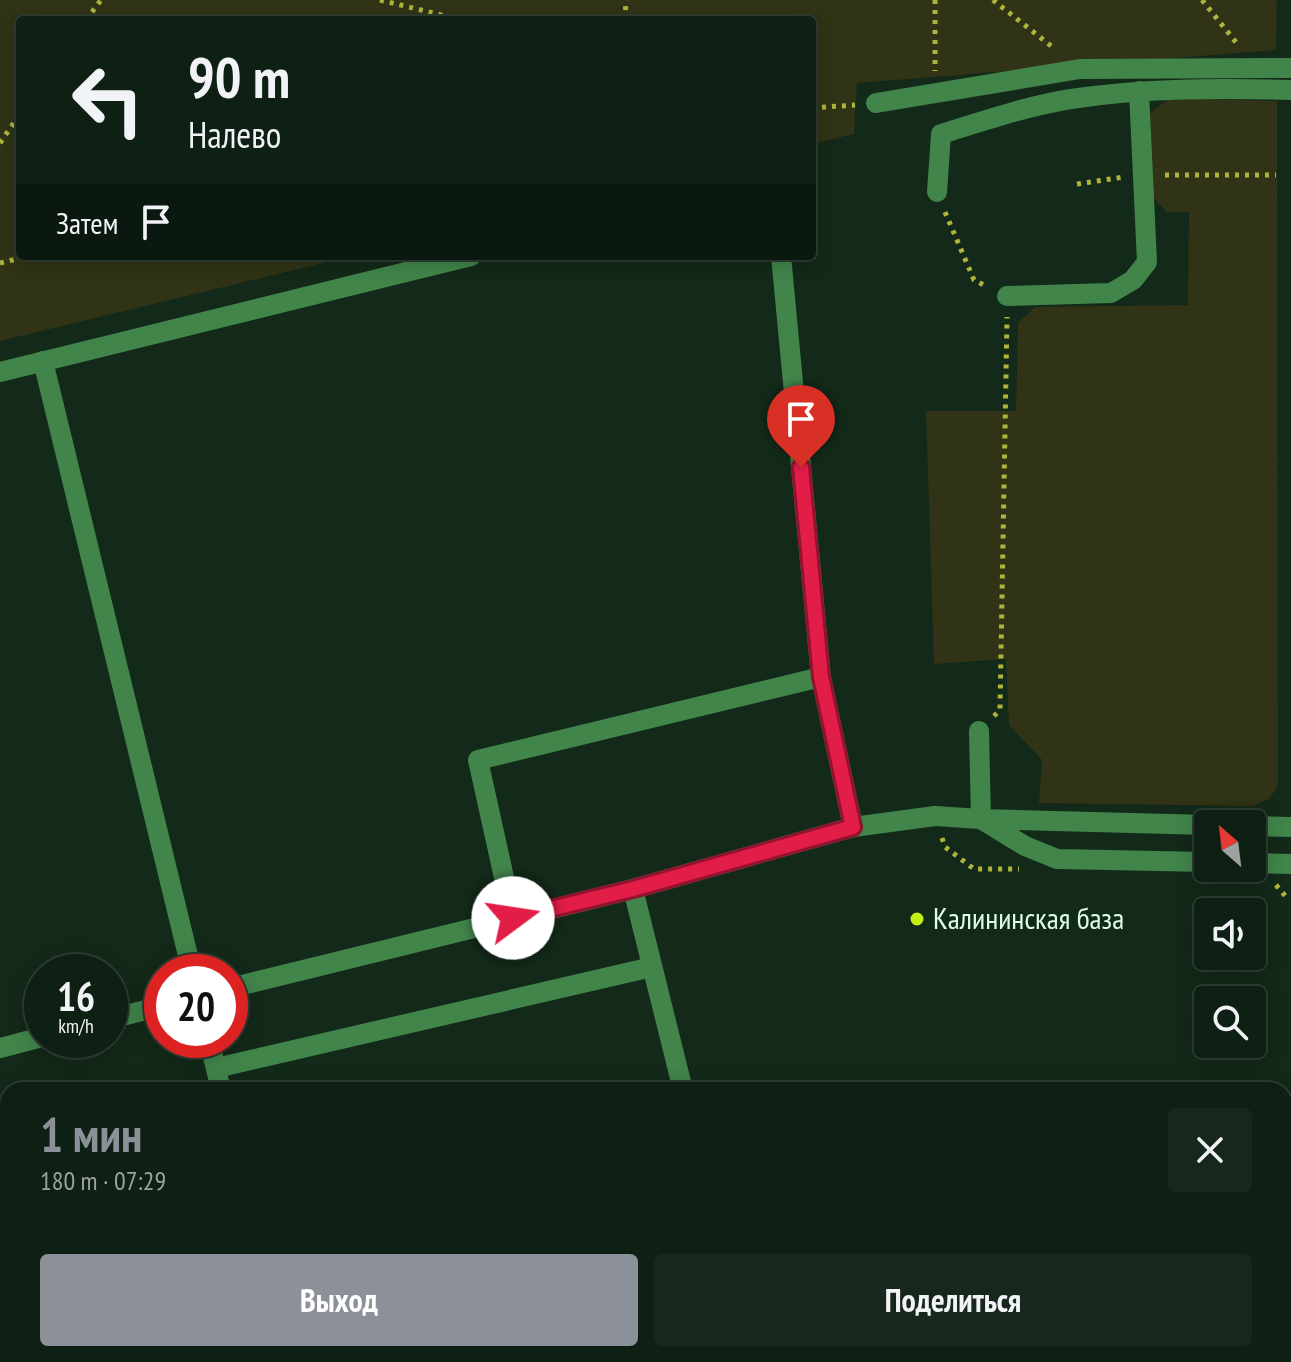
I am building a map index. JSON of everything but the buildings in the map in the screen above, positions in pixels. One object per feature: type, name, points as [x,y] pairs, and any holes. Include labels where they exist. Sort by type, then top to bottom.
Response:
[{"type":"lane","points":[[876,103],[1080,69],[1291,68]]},
{"type":"lane","points":[[937,192],[941,134],[996,117],[1068,99],[1139,91],[1291,90]]},
{"type":"lane","points":[[1007,296],[1111,293],[1133,280],[1147,262],[1139,91]]},
{"type":"lane","points":[[0,372],[455,260]]},
{"type":"lane","points":[[781,260],[821,677],[853,827]]},
{"type":"lane","points":[[43,361],[188,954]]},
{"type":"lane","points":[[513,918],[478,760],[821,677]]},
{"type":"lane","points":[[979,731],[981,819]]},
{"type":"lane","points":[[248,984],[633,889],[853,827],[935,816],[1194,825]]},
{"type":"lane","points":[[981,819],[1025,846],[1057,859],[1194,862]]},
{"type":"lane","points":[[1266,826],[1291,827]]},
{"type":"lane","points":[[1266,863],[1291,864]]},
{"type":"lane","points":[[633,889],[681,1082]]},
{"type":"lane","points":[[216,1068],[652,967]]},
{"type":"lane","points":[[0,1048],[24,1042]]},
{"type":"lane","points":[[214,1058],[219,1082]]},
{"type":"path","points":[[380,0],[446,16]]},
{"type":"path","points":[[935,0],[935,93]]},
{"type":"path","points":[[993,0],[1080,69]]},
{"type":"path","points":[[1202,0],[1257,68]]},
{"type":"path","points":[[816,108],[876,103]]},
{"type":"path","points":[[0,143],[16,120]]},
{"type":"path","points":[[1077,184],[1142,175],[1276,175]]},
{"type":"path","points":[[937,192],[974,280],[1007,296],[1000,710],[979,731]]},
{"type":"green space","points":[[0,0],[1277,0],[1276,50],[857,83],[854,134],[816,143],[816,16],[16,16],[16,260],[335,260],[0,341]]},
{"type":"green space","points":[[1170,98],[1277,101],[1278,786],[1269,799],[1253,806],[1039,803],[1042,760],[1009,725],[1006,659],[934,664],[926,411],[1016,411],[1018,323],[1035,307],[1188,305],[1189,212],[1167,212],[1151,195],[1150,113]]},
{"type":"place","name":"Калининская база","points":[[917,919]]},
{"type":"route","points":[[513,918],[633,889],[853,827],[821,677],[801,467]]}]
